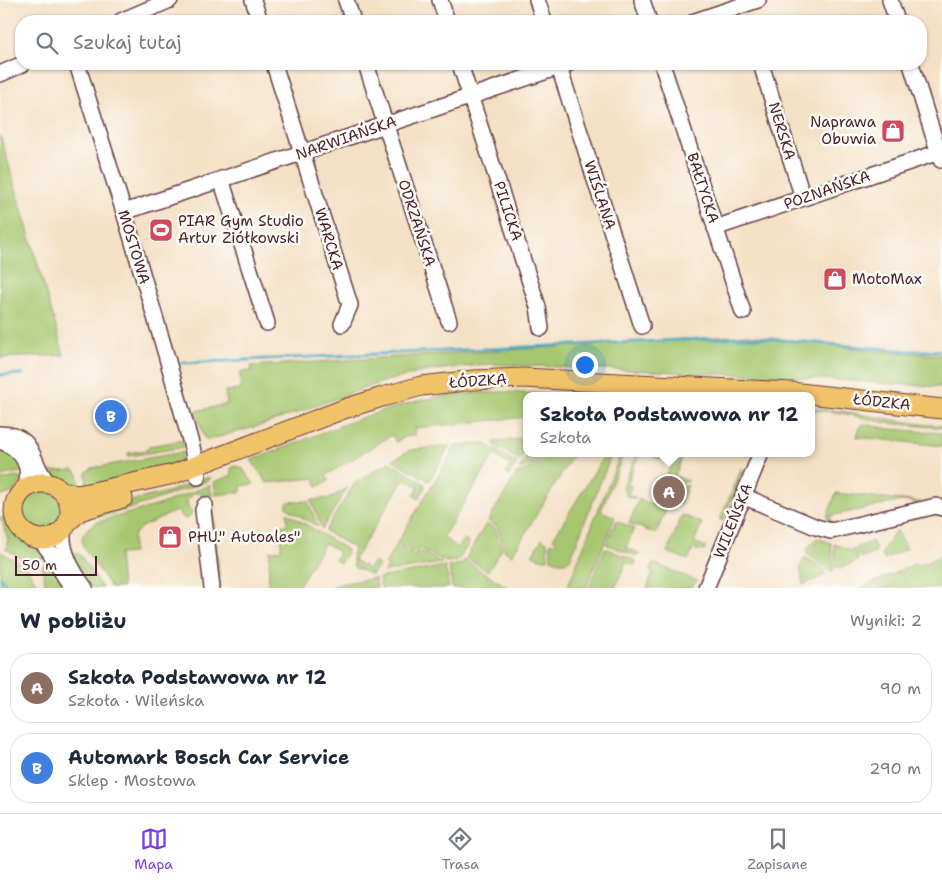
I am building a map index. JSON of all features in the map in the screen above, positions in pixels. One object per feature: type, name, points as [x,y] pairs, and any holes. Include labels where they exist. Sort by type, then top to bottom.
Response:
[{"type":"main road","name":"ŁÓDZKA","points":[[66,526],[80,511],[166,488],[253,443],[344,409],[404,390],[432,384],[501,378],[791,392]]},
{"type":"main road","name":"ŁÓDZKA","points":[[56,488],[76,495],[197,471],[377,408],[412,398],[474,390],[511,389],[579,392]]},
{"type":"main road","name":"ŁÓDZKA","points":[[815,395],[942,409]]},
{"type":"main road","name":"ŁÓDZKA","points":[[815,405],[942,419]]},
{"type":"main road","points":[[37,483],[56,488],[69,502],[70,514],[66,526],[50,539],[40,540],[25,534],[8,518],[14,509],[14,495],[37,483]]},
{"type":"street","points":[[135,15],[170,0]]},
{"type":"street","points":[[253,0],[258,15]]},
{"type":"street","points":[[346,0],[351,15]]},
{"type":"street","points":[[440,0],[444,15]]},
{"type":"street","points":[[537,0],[542,15]]},
{"type":"street","points":[[642,0],[647,15]]},
{"type":"street","points":[[713,15],[758,0]]},
{"type":"street","points":[[890,0],[895,15]]},
{"type":"street","points":[[0,74],[15,67]]},
{"type":"street","name":"MOSTOWA","points":[[79,70],[124,212],[188,432],[197,471]]},
{"type":"street","name":"WARCKA","points":[[276,70],[350,305],[342,324]]},
{"type":"street","name":"ODRZAŃSKA","points":[[368,70],[449,321]]},
{"type":"street","name":"PILICKA","points":[[462,70],[538,307],[541,328]]},
{"type":"street","name":"NARWIAŃSKA","points":[[124,212],[546,70]]},
{"type":"street","name":"WIŚLANA","points":[[563,70],[642,326]]},
{"type":"street","name":"BAŁTYCKA","points":[[664,70],[743,312]]},
{"type":"street","name":"NERSKA","points":[[763,70],[803,198]]},
{"type":"street","points":[[913,70],[941,157]]},
{"type":"street","name":"POZNAŃSKA","points":[[716,228],[803,198],[941,157]]},
{"type":"street","points":[[221,179],[267,323]]},
{"type":"street","name":"MOSTOWA","points":[[188,432],[198,446],[209,451],[253,443]]},
{"type":"street","points":[[0,434],[17,437],[26,443],[32,450],[43,478],[56,488]]},
{"type":"street","points":[[0,441],[14,448],[25,462],[28,473],[14,495]]},
{"type":"street","name":"WILEŃSKA","points":[[706,588],[759,457]]},
{"type":"street","points":[[743,496],[816,527],[831,531],[936,506],[942,508]]},
{"type":"street","points":[[205,506],[203,510],[212,588]]},
{"type":"street","points":[[66,526],[62,538],[66,552],[74,572],[84,588]]},
{"type":"street","points":[[40,540],[73,588]]},
{"type":"green space","points":[[0,134],[64,355],[0,358]]},
{"type":"green space","points":[[748,335],[878,351],[942,355],[942,387],[792,377],[488,364],[426,371],[382,382],[265,424],[208,440],[204,437],[196,411],[227,404],[225,391],[241,390],[240,372],[252,371],[251,366]]},
{"type":"green space","points":[[523,393],[523,417],[415,428],[415,435],[405,437],[396,442],[392,435],[326,475],[329,481],[317,487],[315,478],[267,483],[251,460],[352,421],[392,408],[413,402],[458,395]]},
{"type":"green space","points":[[815,408],[942,426],[942,428],[887,423],[842,413],[815,410]]},
{"type":"green space","points":[[864,424],[890,429],[942,433],[942,446],[857,437],[860,426]]},
{"type":"green space","points":[[523,438],[523,453],[519,460],[494,445],[494,442]]},
{"type":"green space","points":[[183,440],[184,447],[129,456],[128,453],[147,450],[150,446]]},
{"type":"green space","points":[[484,443],[517,463],[509,476],[506,474],[510,465],[494,455],[443,537],[458,548],[464,539],[469,543],[458,561],[446,562],[420,548],[416,554],[397,543],[456,446]]},
{"type":"green space","points":[[0,445],[7,447],[24,471],[0,476]]},
{"type":"green space","points":[[450,446],[429,481],[393,460],[410,450]]},
{"type":"green space","points":[[183,452],[180,463],[87,491],[86,473],[92,468]]},
{"type":"green space","points":[[526,457],[546,457],[542,461],[519,469]]},
{"type":"green space","points":[[550,457],[572,457],[512,555],[505,551],[497,526],[488,521],[517,473],[543,463]]},
{"type":"green space","points":[[604,457],[610,457],[568,561],[551,559],[550,544],[551,542],[554,544],[556,541],[553,539]]},
{"type":"green space","points":[[619,457],[622,457],[601,511],[615,517],[586,588],[567,588]]},
{"type":"green space","points":[[634,457],[638,457],[627,484],[631,486],[628,495],[636,498],[625,494],[623,487]]},
{"type":"green space","points":[[654,457],[682,457],[675,476],[688,481],[660,492],[671,464]]},
{"type":"green space","points":[[389,462],[424,483],[425,487],[419,499],[414,496],[419,487],[404,479],[354,560],[369,569],[373,562],[379,565],[373,574],[370,574],[354,567],[352,555],[354,548],[325,531],[355,483]]},
{"type":"green space","points":[[236,466],[242,468],[254,484],[241,486],[241,492],[216,495],[214,482],[232,475],[231,468]]},
{"type":"green space","points":[[742,467],[743,471],[723,521],[720,520]]},
{"type":"green space","points":[[74,470],[78,474],[80,491],[61,484],[45,472]]},
{"type":"green space","points":[[23,476],[15,490],[0,496],[0,480]]},
{"type":"green space","points":[[209,477],[210,480],[104,516],[97,516],[91,511],[167,492]]},
{"type":"green space","points":[[210,485],[212,496],[205,497],[204,494],[195,493],[187,500],[188,507],[192,512],[190,517],[185,519],[176,511],[141,527],[133,536],[133,553],[119,554],[122,588],[111,588],[83,546],[82,537],[88,528],[97,522],[159,505]]},
{"type":"green space","points":[[688,485],[680,505],[659,497]]},
{"type":"green space","points":[[348,487],[322,529],[311,500],[331,498]]},
{"type":"green space","points":[[46,491],[53,494],[59,500],[62,511],[61,519],[53,528],[46,531],[38,531],[31,528],[23,519],[22,507],[25,500],[34,492]]},
{"type":"green space","points":[[836,493],[921,502],[915,507],[913,502],[902,501],[830,516],[832,525],[830,525],[827,517]]},
{"type":"green space","points":[[639,499],[666,510],[656,534],[629,523]]},
{"type":"green space","points":[[308,501],[318,527],[287,508],[287,503],[289,502]]},
{"type":"green space","points":[[213,509],[220,585],[217,585],[210,514]]},
{"type":"green space","points":[[287,513],[346,549],[347,553],[340,563],[335,560],[339,552],[325,543],[297,588],[268,588],[270,551],[281,550],[281,526],[287,525]]},
{"type":"green space","points":[[682,515],[702,523],[694,542],[706,547],[704,551],[693,549],[688,560],[667,552]]},
{"type":"green space","points":[[0,517],[48,556],[36,560],[26,560],[6,549],[8,539]]},
{"type":"green space","points":[[616,521],[634,528],[626,548],[639,553],[638,557],[606,544]]},
{"type":"green space","points":[[486,524],[495,528],[502,549],[488,571],[466,558]]},
{"type":"green space","points":[[897,530],[906,549],[884,559],[881,554]]},
{"type":"green space","points":[[817,538],[831,543],[834,570],[831,571],[806,553],[809,546]]},
{"type":"green space","points":[[542,539],[547,542],[548,559],[532,555]]},
{"type":"green space","points":[[872,541],[876,549],[875,553],[860,557],[856,548]]},
{"type":"green space","points":[[834,544],[851,551],[854,549],[858,558],[857,561],[840,569],[836,567]]},
{"type":"green space","points":[[396,545],[416,557],[421,551],[442,563],[384,572],[388,566],[385,564]]},
{"type":"green space","points":[[605,548],[636,561],[635,565],[626,562],[615,588],[589,588]]},
{"type":"green space","points":[[0,551],[28,569],[39,588],[0,588]]},
{"type":"green space","points":[[70,553],[77,553],[81,556],[102,588],[92,588]]},
{"type":"green space","points":[[942,555],[942,588],[861,588],[917,563],[918,566]]},
{"type":"green space","points":[[805,557],[823,568],[825,575],[803,585],[800,568]]},
{"type":"green space","points":[[464,560],[509,588],[452,588],[449,566],[462,564]]},
{"type":"green space","points":[[51,561],[66,588],[46,588],[42,566]]},
{"type":"green space","points":[[653,563],[697,581],[690,588],[647,588],[653,572],[650,571]]},
{"type":"green space","points":[[445,566],[449,588],[381,588],[379,578]]},
{"type":"green space","points":[[375,578],[377,588],[331,588],[338,584]]},
{"type":"waterway","points":[[181,363],[747,337],[910,351],[942,351]]},
{"type":"waterway","points":[[0,375],[23,374]]},
{"type":"waterway","points":[[0,577],[8,588]]},
{"type":"place","name":"Naprawa Obuwia","points":[[893,131]]},
{"type":"place","name":"PIAR Gym Studio Artur Ziółkowski","points":[[161,230]]},
{"type":"place","name":"MotoMax","points":[[835,279]]},
{"type":"place","name":"Automark Bosch Car Service","points":[[111,416]]},
{"type":"place","name":"Szkoła Podstawowa nr 12","points":[[669,492]]},
{"type":"place","name":"PHU.\" Autoales\"","points":[[170,537]]}]
